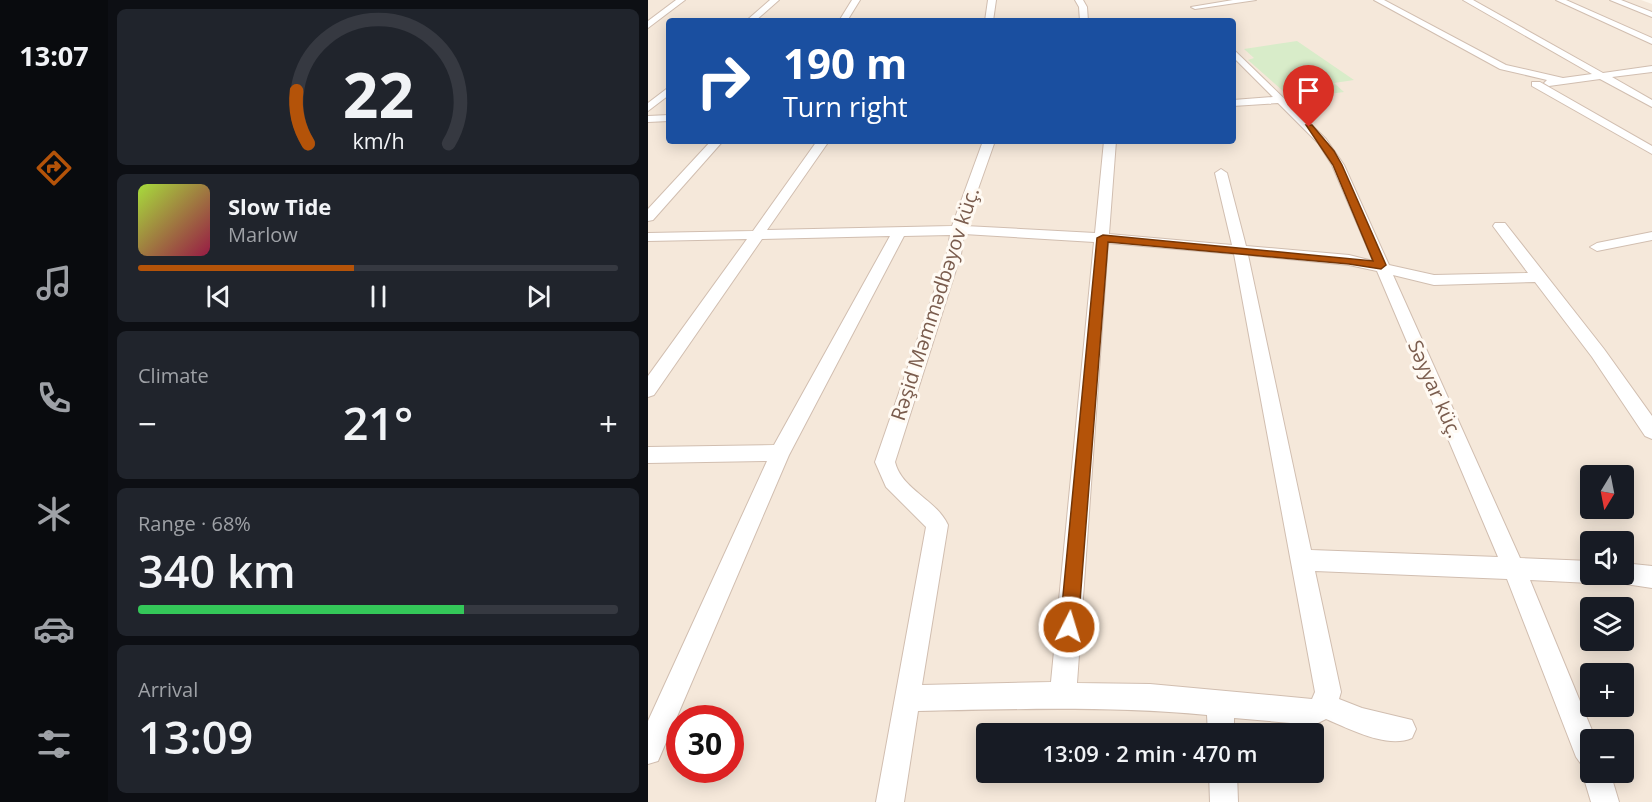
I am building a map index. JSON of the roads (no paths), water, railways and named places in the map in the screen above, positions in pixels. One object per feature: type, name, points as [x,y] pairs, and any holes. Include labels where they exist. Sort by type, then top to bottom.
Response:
[{"type":"street","points":[[648,25],[681,0]]},
{"type":"street","points":[[754,18],[775,0]]},
{"type":"street","points":[[845,18],[856,0]]},
{"type":"street","points":[[989,18],[992,0]]},
{"type":"street","points":[[1079,0],[1083,7],[1084,18]]},
{"type":"street","points":[[1188,0],[1198,11],[1252,0]]},
{"type":"street","points":[[1378,0],[1503,67],[1562,81]]},
{"type":"street","points":[[1467,0],[1652,104]]},
{"type":"street","points":[[1560,0],[1652,41]]},
{"type":"street","points":[[1614,0],[1652,15]]},
{"type":"street","name":"Səyyar küç.","points":[[1236,55],[1331,153],[1513,567],[1580,732]]},
{"type":"street","points":[[1652,69],[1536,84],[1652,151]]},
{"type":"street","points":[[648,108],[666,93]]},
{"type":"street","points":[[1236,103],[1282,100]]},
{"type":"street","points":[[648,118],[666,118]]},
{"type":"street","points":[[648,217],[714,144]]},
{"type":"street","points":[[648,390],[821,144]]},
{"type":"street","name":"Rəşid Məmmədbəyov küç.","points":[[890,802],[937,525],[932,515],[892,482],[886,473],[885,462],[954,254],[957,229],[988,144]]},
{"type":"street","points":[[1064,695],[1110,144]]},
{"type":"street","points":[[908,698],[1064,695],[1150,697],[1314,712],[1325,706],[1328,692],[1303,560],[1240,250],[1221,173]]},
{"type":"street","points":[[1500,226],[1541,278],[1652,431]]},
{"type":"street","points":[[648,237],[957,229],[1103,238],[1381,265],[1434,280],[1541,278]]},
{"type":"street","points":[[648,751],[780,453],[900,230]]},
{"type":"street","points":[[1597,247],[1649,233]]},
{"type":"street","points":[[648,455],[780,453]]},
{"type":"street","points":[[1303,560],[1513,567],[1580,572]]},
{"type":"street","points":[[1634,575],[1652,577]]},
{"type":"street","points":[[1220,703],[1221,723]]},
{"type":"street","points":[[1325,706],[1362,721],[1403,729]]},
{"type":"street","points":[[1223,783],[1224,802]]},
{"type":"street","points":[[1599,783],[1605,802]]}]
